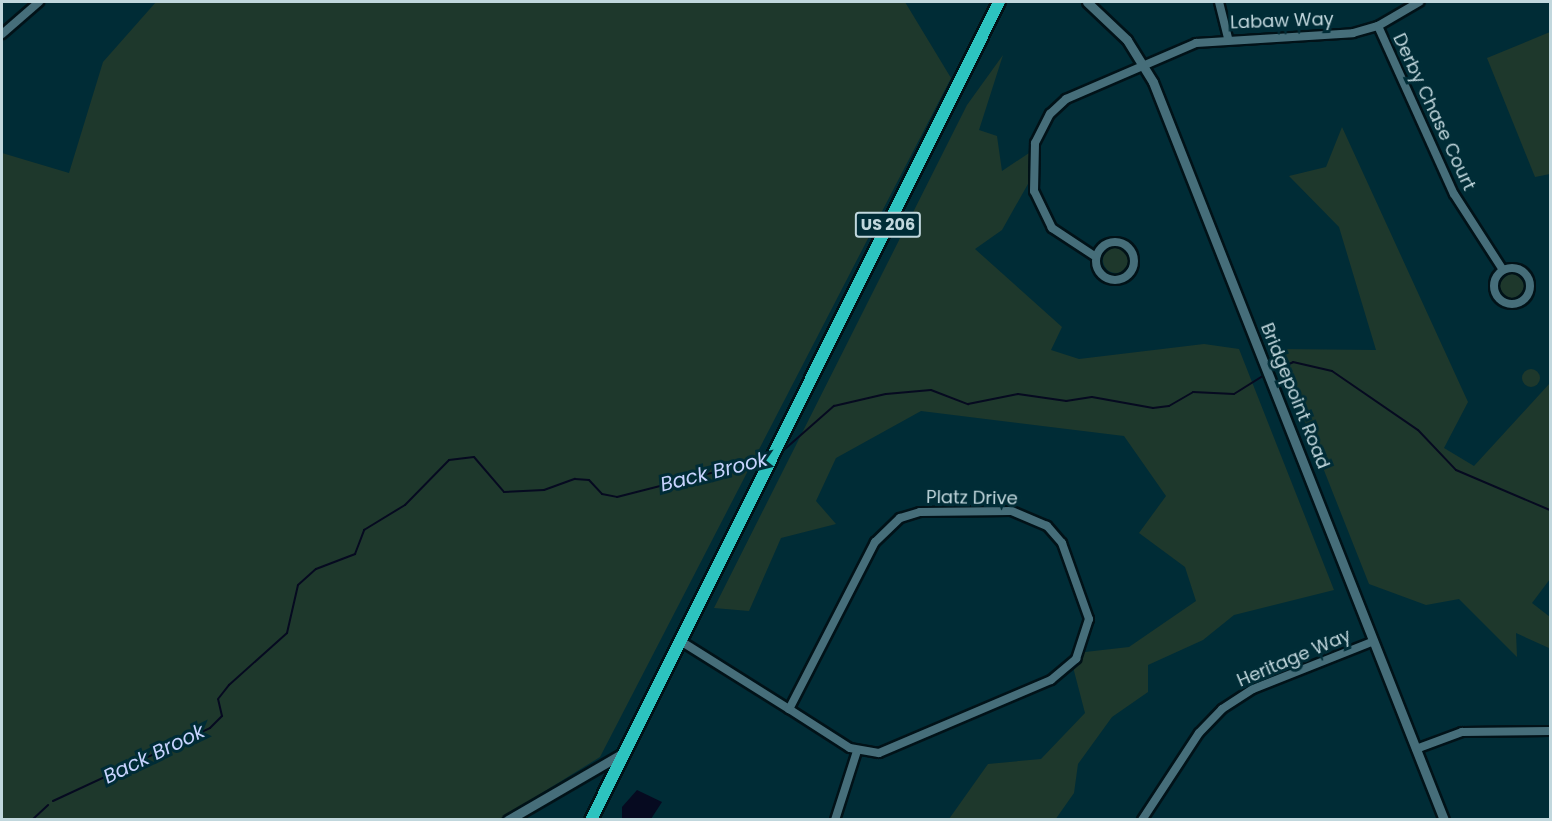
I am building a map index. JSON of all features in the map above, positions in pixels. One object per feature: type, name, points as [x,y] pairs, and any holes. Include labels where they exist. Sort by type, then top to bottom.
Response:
[{"type":"highway","name":"US 206","points":[[591,819],[678,640],[999,2]]},
{"type":"street","points":[[2,34],[39,2]]},
{"type":"street","name":"Bridgepoint Road","points":[[1087,2],[1115,26],[1143,63],[1444,819]]},
{"type":"street","points":[[1220,2],[1228,38]]},
{"type":"street","name":"Labaw Way","points":[[1096,257],[1066,241],[1042,212],[1031,174],[1035,143],[1050,114],[1071,95],[1143,63],[1228,38],[1338,35],[1378,26],[1419,2]]},
{"type":"street","name":"Derby Chase Court","points":[[1378,26],[1454,194],[1503,270]]},
{"type":"street","points":[[1107,243],[1119,243],[1129,249],[1133,265],[1126,276],[1113,280],[1102,274],[1096,257],[1107,243]]},
{"type":"street","points":[[1503,270],[1526,274],[1530,286],[1522,302],[1510,305],[1496,295],[1495,278],[1503,270]]},
{"type":"street","name":"Platz Drive","points":[[789,709],[875,542],[900,518],[920,512],[1011,511],[1047,526],[1062,543],[1087,605],[1085,641],[1076,659],[1051,680],[896,749],[857,751]]},
{"type":"street","points":[[678,640],[857,751],[835,819]]},
{"type":"street","name":"Heritage Way","points":[[1142,819],[1199,733],[1222,709],[1253,689],[1374,641]]},
{"type":"street","points":[[1416,749],[1462,732],[1551,731]]},
{"type":"street","points":[[508,819],[623,753]]},
{"type":"green space","points":[[156,2],[905,2],[951,78],[600,757],[500,819],[2,819],[2,153],[69,173],[103,62]]},
{"type":"green space","points":[[1550,32],[1550,174],[1535,177],[1487,58]]},
{"type":"green space","points":[[1003,55],[979,130],[997,136],[1002,171],[1035,149],[1033,175],[1002,230],[975,249],[1062,327],[1051,350],[1079,359],[1204,344],[1239,349],[1334,590],[1234,615],[1203,640],[1148,665],[1148,692],[1112,717],[1078,764],[1074,793],[1055,820],[949,819],[988,764],[1041,759],[1085,713],[1073,667],[1085,652],[1129,647],[1196,601],[1185,567],[1139,533],[1166,496],[1124,436],[921,411],[836,458],[816,501],[836,524],[781,538],[749,611],[714,608],[967,105]]},
{"type":"green space","points":[[1342,127],[1468,402],[1444,448],[1474,466],[1550,383],[1550,579],[1532,603],[1550,617],[1549,648],[1516,633],[1517,657],[1459,599],[1426,605],[1369,584],[1276,349],[1376,350],[1339,227],[1289,176],[1326,167]]},
{"type":"green space","points":[[1116,247],[1125,251],[1129,260],[1125,269],[1116,273],[1107,269],[1103,260],[1107,251]]},
{"type":"green space","points":[[1513,273],[1522,277],[1526,286],[1522,295],[1513,299],[1504,295],[1500,286],[1504,277]]},
{"type":"green space","points":[[1531,369],[1537,372],[1540,378],[1537,384],[1531,387],[1525,384],[1522,378],[1525,372]]},
{"type":"water","points":[[637,790],[662,802],[651,819],[622,819],[622,807]]},
{"type":"waterway","name":"Back Brook","points":[[1270,372],[1293,362],[1332,371],[1418,430],[1456,470],[1550,510]]},
{"type":"waterway","name":"Back Brook","points":[[777,456],[834,406],[886,394],[931,390],[968,404],[1018,394],[1066,401],[1092,397],[1153,408],[1169,406],[1193,392],[1234,394],[1265,375]]},
{"type":"waterway","name":"Back Brook","points":[[53,801],[210,728],[222,716],[218,699],[229,685],[287,633],[298,585],[316,569],[355,554],[364,530],[405,505],[449,460],[474,457],[504,492],[544,490],[575,479],[589,480],[602,494],[617,497],[766,459]]},
{"type":"waterway","name":"Back Brook","points":[[32,820],[48,805]]}]
